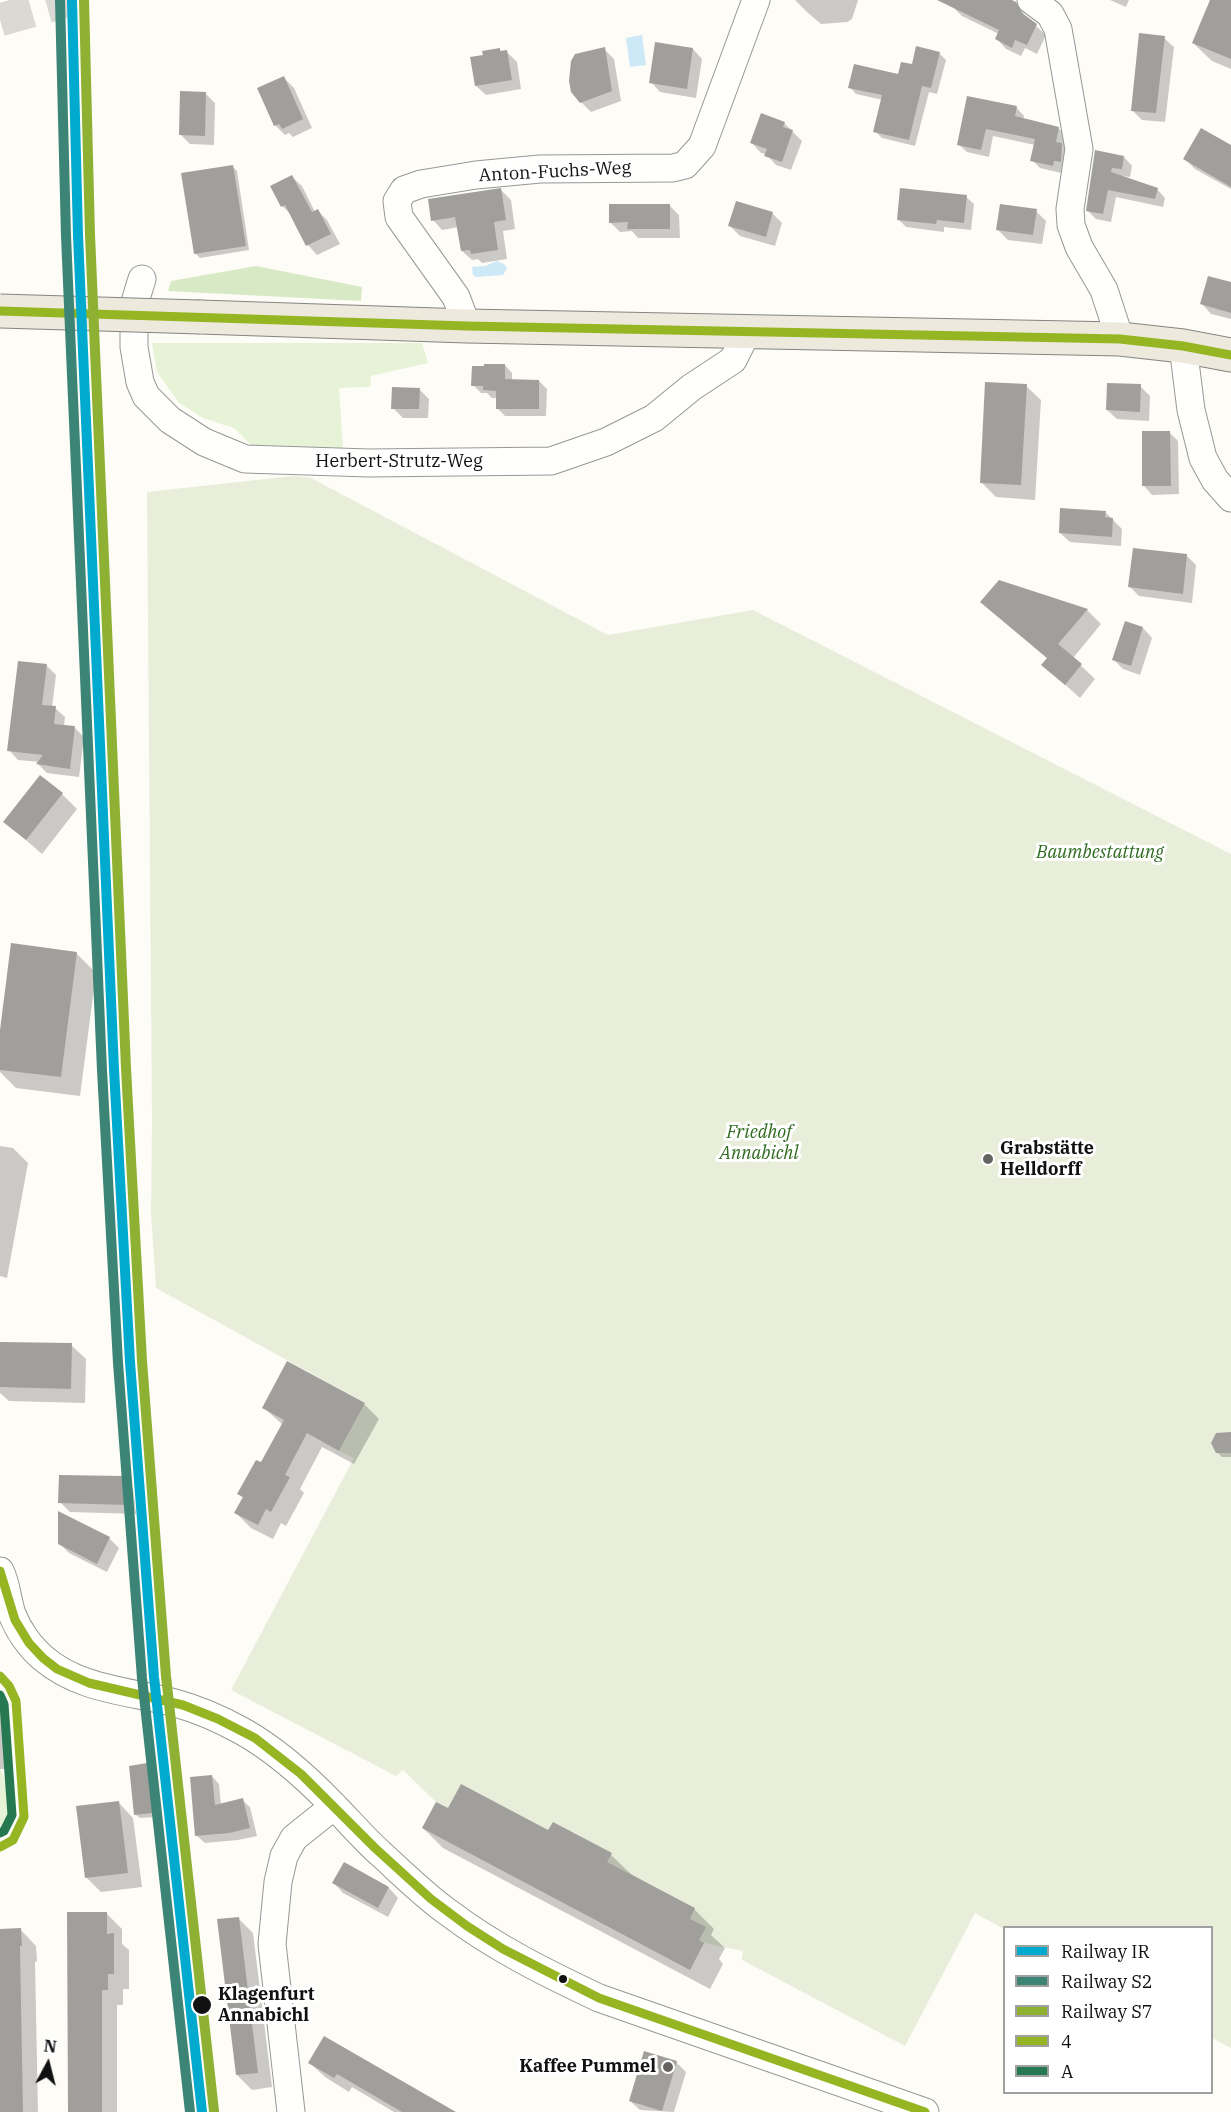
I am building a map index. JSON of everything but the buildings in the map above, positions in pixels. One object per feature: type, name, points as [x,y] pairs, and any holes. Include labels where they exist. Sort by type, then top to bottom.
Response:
[{"type":"main road","points":[[0,311],[467,326],[1120,339],[1183,346],[1231,355]]},
{"type":"street","name":"Anton-Fuchs-Weg","points":[[467,326],[456,297],[399,218],[397,201],[404,190],[421,184],[476,175],[530,170],[673,168],[685,165],[702,146],[756,0]]},
{"type":"street","points":[[1031,0],[1050,14],[1058,29],[1079,149],[1070,209],[1071,225],[1079,247],[1104,290],[1120,339]]},
{"type":"street","name":"Herbert-Strutz-Weg","points":[[142,279],[134,305],[134,347],[140,382],[146,396],[170,420],[204,442],[245,459],[345,463],[551,461],[606,442],[654,418],[692,387],[733,360],[747,332]]},
{"type":"street","points":[[1183,346],[1191,410],[1203,458],[1215,480],[1231,498]]},
{"type":"street","points":[[0,1571],[4,1577],[13,1615],[25,1639],[43,1658],[61,1671],[106,1689],[177,1703],[241,1731],[270,1749],[306,1778],[379,1853],[449,1914],[554,1977],[599,1998],[925,2112]]},
{"type":"street","points":[[291,2112],[272,1944],[278,1882],[284,1856],[294,1838],[334,1806]]},
{"type":"green space","points":[[256,266],[362,287],[361,301],[168,291],[171,281]]},
{"type":"green space","points":[[152,343],[422,343],[428,363],[371,376],[370,387],[339,388],[343,449],[251,445],[234,428],[203,418],[179,403],[157,372]]},
{"type":"green space","name":"Friedhof Annabichl","points":[[293,476],[311,478],[608,635],[753,610],[1231,854],[1231,2048],[1213,2039],[1213,1926],[1003,1926],[1003,1928],[975,1913],[905,2046],[742,1960],[743,1951],[704,1943],[690,1970],[422,1828],[436,1802],[403,1770],[396,1776],[231,1690],[354,1458],[339,1451],[365,1403],[156,1288],[151,1213],[147,492]]},
{"type":"green space","points":[[0,1768],[7,1784],[10,1806],[9,1813],[0,1829]]},
{"type":"water","points":[[642,35],[646,65],[630,67],[626,38]]},
{"type":"water","points":[[497,261],[507,268],[503,275],[476,277],[473,275],[472,267],[485,266]]},
{"type":"tunnel","points":[[0,20],[70,0]]},
{"type":"rail line","name":"S2","points":[[60,0],[66,236],[102,1070],[118,1363],[142,1678],[190,2112]]},
{"type":"rail line","name":"IR","points":[[72,0],[78,235],[114,1069],[130,1362],[154,1677],[202,2112]]},
{"type":"rail line","name":"S7","points":[[84,0],[90,235],[126,1068],[142,1361],[166,1676],[214,2111]]},
{"type":"transit line","name":"4","points":[[0,311],[467,326],[1120,339],[1183,346],[1231,355]]},
{"type":"transit line","name":"4","points":[[0,1571],[15,1620],[29,1643],[57,1669],[89,1683],[183,1705],[218,1719],[255,1738],[301,1774],[375,1848],[431,1899],[503,1949],[599,1998],[925,2112]]},
{"type":"transit line","name":"4","points":[[0,1676],[9,1686],[16,1701],[24,1817],[13,1840],[0,1847]]},
{"type":"transit line","name":"A","points":[[0,1695],[4,1704],[12,1815],[4,1831],[0,1833]]},
{"type":"place","name":"Grabstätte Helldorff","points":[[988,1159]]},
{"type":"place","name":"Klagenfurt Annabichl","points":[[202,2005]]},
{"type":"place","name":"Kaffee Pummel","points":[[668,2067]]},
{"type":"park label","name":"Baumbestattung","points":[[1100,853]]}]
